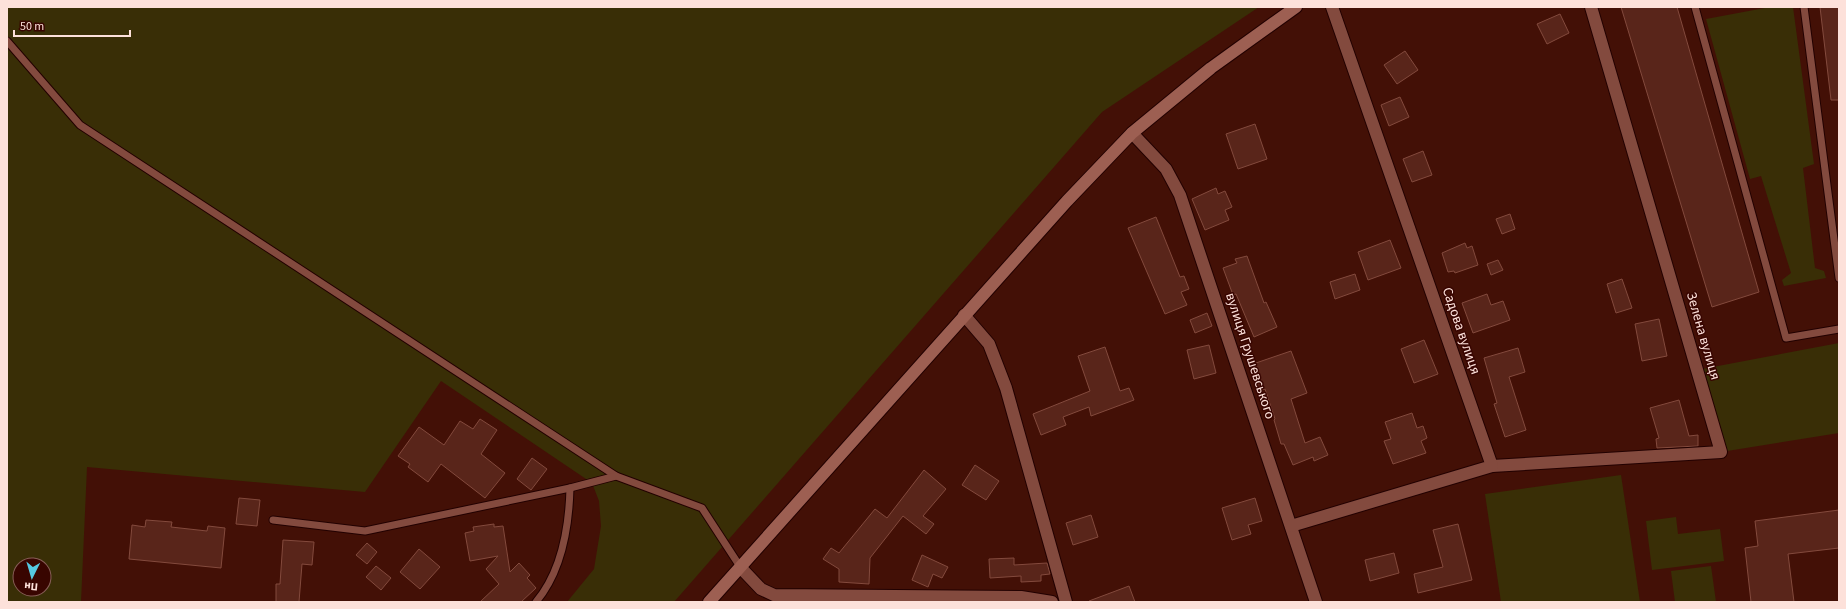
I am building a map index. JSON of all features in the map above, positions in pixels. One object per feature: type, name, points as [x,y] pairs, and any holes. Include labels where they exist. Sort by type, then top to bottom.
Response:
[{"type":"main road","points":[[709,602],[741,568],[964,315],[1067,201],[1132,132],[1211,68],[1296,7]]},
{"type":"street","name":"Садова вулиця","points":[[1332,7],[1492,466]]},
{"type":"street","name":"Зелена вулиця","points":[[1492,466],[1721,452],[1592,7]]},
{"type":"street","name":"вулиця Грушевського","points":[[1132,132],[1166,168],[1180,195],[1316,602]]},
{"type":"street","points":[[964,315],[989,344],[1006,388],[1066,602]]},
{"type":"street","points":[[1291,526],[1492,466]]},
{"type":"street","points":[[741,568],[761,589],[774,595],[1022,596],[1052,602]]},
{"type":"lane","points":[[1695,7],[1786,338],[1839,329]]},
{"type":"lane","points":[[1804,7],[1839,278]]},
{"type":"lane","points":[[7,41],[80,125],[616,476],[702,508],[741,568]]},
{"type":"lane","points":[[273,520],[365,531],[570,488],[616,476]]},
{"type":"lane","points":[[536,602],[557,568],[569,512],[570,488]]},
{"type":"shaded area","points":[[7,7],[1259,7],[1102,112],[674,602],[567,602],[594,569],[601,526],[599,501],[592,483],[441,381],[365,492],[87,467],[81,602],[7,602]]},
{"type":"shaded area","points":[[1770,7],[1793,7],[1814,164],[1803,168],[1815,268],[1824,271],[1826,278],[1784,286],[1782,280],[1791,273],[1761,176],[1750,179],[1706,19]]},
{"type":"shaded area","points":[[1839,343],[1839,433],[1721,452],[1697,370]]},
{"type":"shaded area","points":[[1621,475],[1640,602],[1501,602],[1485,494]]},
{"type":"shaded area","points":[[1676,517],[1678,534],[1720,529],[1724,561],[1652,570],[1646,521]]},
{"type":"shaded area","points":[[1711,566],[1716,602],[1675,602],[1671,571]]},
{"type":"building","points":[[1621,7],[1677,7],[1759,292],[1712,307]]},
{"type":"building","points":[[1820,7],[1839,7],[1839,100],[1831,100]]},
{"type":"building","points":[[1560,14],[1569,33],[1547,44],[1537,24]]},
{"type":"building","points":[[1405,51],[1418,70],[1397,84],[1384,65]]},
{"type":"building","points":[[1400,97],[1409,117],[1389,126],[1381,105]]},
{"type":"building","points":[[1255,124],[1267,159],[1238,169],[1226,134]]},
{"type":"building","points":[[1423,151],[1432,175],[1412,182],[1403,159]]},
{"type":"building","points":[[1216,188],[1218,194],[1225,191],[1232,207],[1225,210],[1229,220],[1205,230],[1192,199]]},
{"type":"building","points":[[1510,214],[1515,229],[1502,234],[1496,219]]},
{"type":"building","points":[[1156,217],[1180,277],[1184,276],[1189,289],[1181,292],[1187,305],[1165,314],[1128,228]]},
{"type":"building","points":[[1390,240],[1401,268],[1368,280],[1358,252]]},
{"type":"building","points":[[1465,243],[1467,248],[1472,246],[1478,265],[1455,273],[1454,271],[1448,272],[1442,253]]},
{"type":"building","points":[[1247,256],[1264,303],[1266,302],[1277,327],[1254,337],[1236,294],[1233,295],[1223,268],[1237,263],[1235,259]]},
{"type":"building","points":[[1498,260],[1503,270],[1491,275],[1487,264]]},
{"type":"building","points":[[1355,274],[1360,290],[1335,299],[1330,282]]},
{"type":"building","points":[[1622,279],[1632,308],[1616,313],[1607,284]]},
{"type":"building","points":[[1487,294],[1491,305],[1503,301],[1510,320],[1473,333],[1462,303]]},
{"type":"building","points":[[1207,313],[1212,326],[1195,333],[1190,320]]},
{"type":"building","points":[[1659,319],[1667,356],[1642,361],[1635,324]]},
{"type":"building","points":[[1424,340],[1438,374],[1414,383],[1401,349]]},
{"type":"building","points":[[1209,345],[1216,373],[1194,379],[1187,350]]},
{"type":"building","points":[[1105,347],[1120,391],[1129,388],[1134,400],[1091,416],[1089,407],[1063,417],[1066,425],[1041,435],[1033,414],[1090,391],[1078,356]]},
{"type":"building","points":[[1518,348],[1525,372],[1509,377],[1526,430],[1505,437],[1494,404],[1497,403],[1484,358]]},
{"type":"building","points":[[1291,351],[1307,393],[1291,399],[1305,443],[1320,437],[1328,455],[1314,461],[1313,457],[1293,465],[1284,444],[1281,444],[1274,420],[1275,419],[1265,389],[1259,391],[1250,365]]},
{"type":"building","points":[[1679,400],[1689,436],[1698,435],[1698,446],[1657,448],[1656,439],[1659,438],[1650,408]]},
{"type":"building","points":[[1412,413],[1417,428],[1423,426],[1427,438],[1421,441],[1426,453],[1393,464],[1384,441],[1391,439],[1385,422]]},
{"type":"building","points":[[480,419],[497,430],[481,454],[505,473],[485,498],[441,464],[428,482],[408,467],[410,464],[398,456],[419,427],[444,445],[460,421],[473,429]]},
{"type":"building","points":[[532,458],[547,469],[531,490],[517,479]]},
{"type":"building","points":[[975,465],[999,481],[986,500],[962,485]]},
{"type":"building","points":[[924,470],[946,489],[923,516],[934,524],[926,534],[903,516],[870,558],[869,584],[839,582],[839,569],[823,559],[831,548],[839,553],[875,509],[887,518]]},
{"type":"building","points":[[239,498],[260,500],[257,526],[236,524]]},
{"type":"building","points":[[1255,498],[1262,521],[1248,525],[1251,534],[1232,540],[1222,508]]},
{"type":"building","points":[[1839,510],[1839,548],[1788,554],[1794,602],[1751,602],[1745,548],[1758,546],[1755,521]]},
{"type":"building","points":[[1091,515],[1098,537],[1073,545],[1066,523]]},
{"type":"building","points":[[146,520],[172,522],[171,527],[207,531],[208,526],[225,528],[221,568],[129,559],[132,525],[145,527]]},
{"type":"building","points":[[494,524],[494,527],[503,526],[510,572],[519,563],[530,575],[527,578],[536,588],[521,602],[480,602],[499,584],[486,569],[498,556],[470,561],[465,533],[474,531],[473,527]]},
{"type":"building","points":[[1458,524],[1472,580],[1418,593],[1414,574],[1443,567],[1433,530]]},
{"type":"building","points":[[283,540],[314,542],[312,565],[302,564],[299,602],[276,602],[276,584],[280,584]]},
{"type":"building","points":[[367,543],[377,552],[367,564],[356,555]]},
{"type":"building","points":[[419,549],[440,567],[420,589],[400,572]]},
{"type":"building","points":[[1394,553],[1399,573],[1370,581],[1365,560]]},
{"type":"building","points":[[922,555],[948,567],[942,578],[933,574],[928,587],[912,580]]},
{"type":"building","points":[[1014,558],[1014,565],[1047,563],[1050,574],[1041,575],[1041,581],[1021,582],[1021,576],[990,578],[989,559]]},
{"type":"building","points":[[376,566],[391,578],[381,590],[366,577]]},
{"type":"building","points":[[1129,586],[1135,602],[1089,602],[1089,601]]}]
